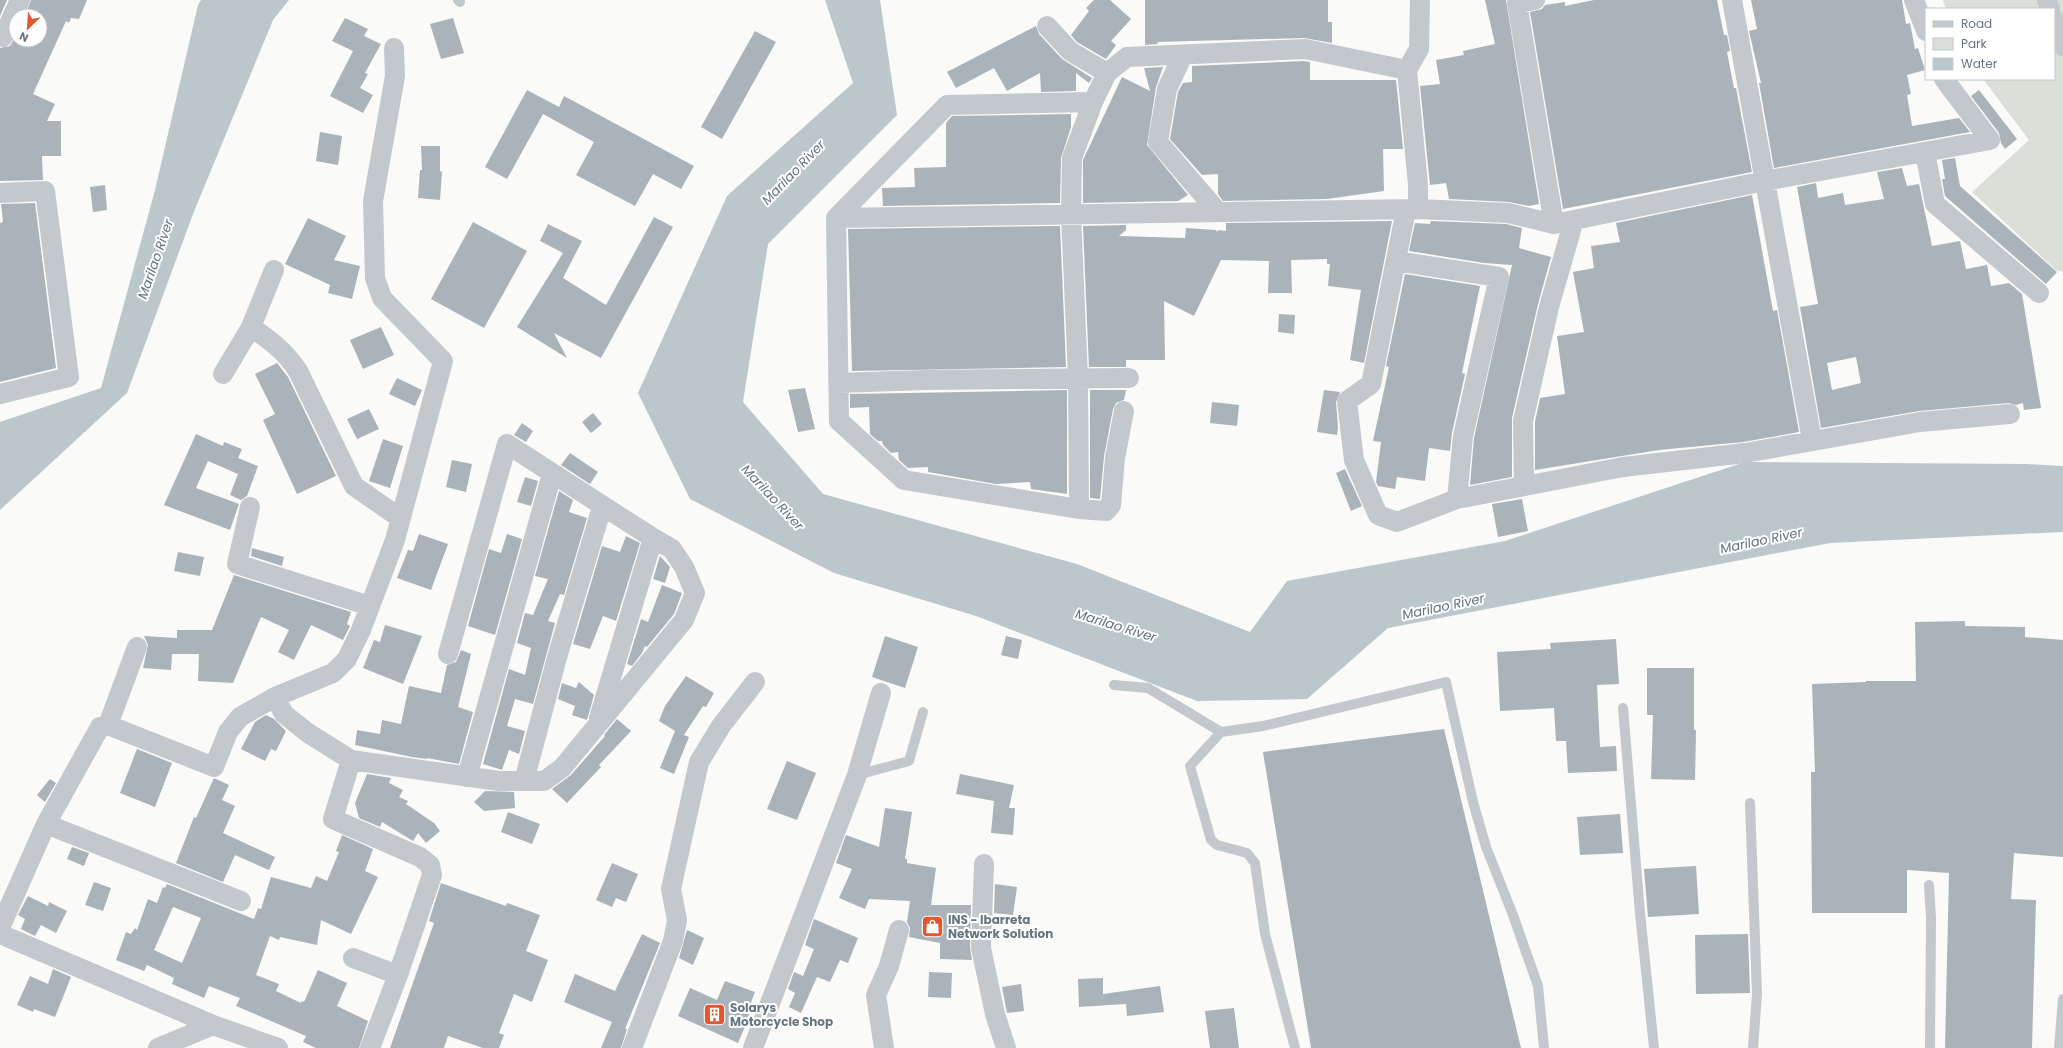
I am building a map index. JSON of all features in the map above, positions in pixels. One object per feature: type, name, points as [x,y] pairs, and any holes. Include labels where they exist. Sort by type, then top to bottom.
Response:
[{"type":"street","points":[[0,36],[3,37],[20,0]]},
{"type":"street","points":[[1420,0],[1419,49],[1407,70],[1418,185],[1396,261],[1371,384],[1347,401],[1354,460],[1378,515],[1398,522],[1457,499],[1623,467],[1745,453],[1920,422],[2010,414]]},
{"type":"street","points":[[1535,0],[1517,3],[1554,224]]},
{"type":"street","points":[[1732,0],[1812,440]]},
{"type":"street","points":[[1914,0],[1925,28]]},
{"type":"street","points":[[2055,23],[2063,46]]},
{"type":"street","points":[[1047,26],[1070,51],[1107,73]]},
{"type":"street","points":[[0,928],[46,824],[100,727],[108,725],[214,767],[228,732],[240,717],[275,697],[333,674],[348,659],[395,540],[443,361],[382,298],[375,278],[373,201],[395,76],[394,48]]},
{"type":"street","points":[[1079,509],[1078,378],[1070,214],[1072,158],[1092,102],[1107,73],[1126,57],[1305,49],[1407,70]]},
{"type":"street","points":[[1183,55],[1167,89],[1158,142],[1217,211]]},
{"type":"street","points":[[836,218],[1412,209],[1508,213],[1554,224],[1765,181],[1990,140],[1945,80]]},
{"type":"street","points":[[1092,102],[947,105],[836,218],[839,421],[904,480],[1079,509],[1106,511],[1110,509],[1115,458],[1124,411]]},
{"type":"street","points":[[1925,152],[1935,204],[2039,293]]},
{"type":"street","points":[[0,193],[45,191],[69,378],[0,394]]},
{"type":"street","points":[[1524,485],[1524,421],[1549,307],[1574,220]]},
{"type":"street","points":[[1396,261],[1499,277],[1463,436],[1457,499]]},
{"type":"street","points":[[223,374],[250,327],[274,270]]},
{"type":"street","points":[[250,327],[273,342],[288,355],[298,371],[354,486],[400,518]]},
{"type":"street","points":[[838,384],[925,380],[1129,378]]},
{"type":"street","points":[[275,697],[284,714],[308,734],[351,760],[499,782],[544,781],[562,768],[684,620],[695,593],[684,568],[672,549],[602,507],[507,444],[448,654]]},
{"type":"street","points":[[467,777],[552,474]]},
{"type":"street","points":[[250,507],[237,564],[370,606]]},
{"type":"street","points":[[524,781],[558,654],[602,507]]},
{"type":"street","points":[[597,726],[653,538]]},
{"type":"street","points":[[108,725],[137,647]]},
{"type":"street","points":[[632,1048],[673,941],[677,920],[671,888],[700,762],[721,726],[755,682]]},
{"type":"street","points":[[753,1048],[857,775],[881,693]]},
{"type":"street","points":[[351,760],[333,819],[420,857],[430,865],[432,875],[398,975],[370,1048]]},
{"type":"street","points":[[46,824],[241,901]]},
{"type":"street","points":[[984,864],[981,948],[995,1014],[1006,1048]]},
{"type":"street","points":[[884,1048],[876,995],[889,966],[900,930]]},
{"type":"street","points":[[0,934],[213,1025],[278,1048]]},
{"type":"street","points":[[352,958],[398,975]]},
{"type":"street","points":[[158,1048],[213,1025]]},
{"type":"lane","points":[[1114,685],[1148,688],[1221,732],[1263,726],[1446,682],[1473,802],[1486,847],[1513,915],[1538,986],[1544,1048]]},
{"type":"lane","points":[[1623,708],[1640,913],[1654,1048]]},
{"type":"lane","points":[[857,775],[909,761],[923,712]]},
{"type":"lane","points":[[1221,732],[1190,766],[1211,840],[1217,845],[1247,853],[1255,863],[1265,934],[1295,1048]]},
{"type":"lane","points":[[1750,803],[1757,994],[1753,1048]]},
{"type":"lane","points":[[1929,885],[1932,918],[1930,1048]]},
{"type":"lane","points":[[2059,1048],[2063,999]]},
{"type":"green space","points":[[1943,0],[2063,0],[2063,272],[2056,270],[1972,192],[2029,140],[1984,80],[2055,80],[2055,8],[1946,8]]},
{"type":"water","name":"Marilao River","points":[[201,0],[289,0],[273,20],[193,214],[127,393],[0,510],[0,422],[101,388],[155,190],[198,5]]},
{"type":"water","name":"Marilao River","points":[[825,0],[880,0],[897,115],[768,244],[743,402],[823,494],[1077,564],[1250,632],[1287,581],[1505,541],[1745,462],[2026,464],[2063,466],[2063,532],[1830,543],[1388,628],[1307,699],[1197,701],[976,616],[834,573],[690,499],[638,393],[727,196],[853,83]]},
{"type":"building","points":[[0,0],[7,0],[0,16]]},
{"type":"building","points":[[31,0],[87,0],[79,19],[71,18],[69,23],[66,21],[33,94],[55,104],[47,121],[61,121],[61,156],[42,156],[43,180],[0,181],[0,48],[8,46],[8,48],[48,48],[48,8],[28,8]]},
{"type":"building","points":[[1094,0],[1110,0],[1131,19],[1111,41],[1116,45],[1106,59],[1077,42],[1071,35],[1089,11],[1086,8]]},
{"type":"building","points":[[1145,0],[1328,0],[1328,22],[1332,22],[1332,43],[1304,38],[1157,42],[1158,44],[1145,45]]},
{"type":"building","points":[[1485,0],[1506,0],[1539,204],[1529,206],[1509,202],[1449,199],[1446,183],[1430,185],[1420,86],[1440,84],[1436,60],[1464,55],[1463,51],[1495,44]]},
{"type":"building","points":[[1594,0],[1717,0],[1724,35],[1727,35],[1730,51],[1727,52],[1734,88],[1736,88],[1752,172],[1563,209],[1530,12],[1542,9],[1545,5],[1565,2],[1565,6]]},
{"type":"building","points":[[1751,0],[1902,0],[1906,24],[1910,23],[1915,49],[1918,48],[1925,70],[1907,75],[1911,94],[1907,95],[1912,126],[1959,118],[1970,132],[1774,168],[1759,83],[1761,83],[1749,31],[1757,29]]},
{"type":"building","points":[[345,18],[368,29],[364,36],[381,44],[365,73],[368,74],[360,88],[373,95],[363,113],[330,96],[353,51],[332,41]]},
{"type":"building","points":[[453,18],[464,53],[441,59],[430,24]]},
{"type":"building","points":[[1036,26],[1039,34],[1062,59],[1092,78],[1089,83],[1076,73],[1076,91],[1041,92],[1040,73],[1007,91],[994,68],[956,88],[947,72]]},
{"type":"building","points":[[755,31],[776,42],[722,139],[701,127]]},
{"type":"building","points":[[1304,61],[1310,62],[1310,80],[1396,80],[1403,149],[1383,149],[1384,191],[1327,199],[1223,201],[1218,194],[1218,174],[1202,175],[1170,139],[1178,92],[1183,83],[1192,82],[1192,66]]},
{"type":"building","points":[[1163,67],[1156,87],[1147,145],[1188,195],[1178,201],[1083,203],[1083,160],[1122,77],[1150,91],[1144,68]]},
{"type":"building","points":[[527,90],[559,107],[564,96],[694,166],[681,189],[653,174],[635,206],[576,175],[594,142],[543,114],[507,179],[485,167]]},
{"type":"building","points":[[1979,90],[2017,139],[2005,149],[2001,143],[1999,133],[1971,96]]},
{"type":"building","points":[[1071,114],[1071,127],[1061,158],[1060,203],[883,206],[882,188],[915,187],[914,168],[946,167],[946,123],[952,116]]},
{"type":"building","points":[[320,132],[342,136],[338,165],[316,161]]},
{"type":"building","points":[[421,146],[440,146],[440,171],[442,172],[440,200],[418,198],[420,170],[422,170]]},
{"type":"building","points":[[1955,158],[1960,186],[2057,272],[2046,284],[1945,196],[1942,179],[1945,179],[1942,160]]},
{"type":"building","points":[[1902,168],[1907,186],[1919,184],[1932,246],[1960,241],[1966,269],[1987,265],[1991,286],[2009,283],[2022,294],[2041,408],[2024,410],[2023,403],[2016,405],[2009,403],[1919,411],[1821,428],[1800,307],[1818,304],[1797,187],[1816,183],[1818,198],[1843,193],[1845,205],[1884,199],[1877,172]],"holes":[[[1856,357],[1861,383],[1832,390],[1827,363]]]},
{"type":"building","points":[[105,185],[107,210],[93,212],[90,187]]},
{"type":"building","points":[[1752,195],[1773,311],[1777,310],[1799,432],[1743,442],[1659,450],[1535,470],[1535,422],[1540,398],[1565,394],[1557,336],[1584,332],[1573,272],[1594,268],[1591,246],[1620,242],[1616,223]]},
{"type":"building","points":[[35,203],[56,368],[0,382],[0,223],[3,222],[1,204]]},
{"type":"building","points":[[654,217],[673,227],[601,358],[554,333],[567,358],[517,327],[563,253],[540,241],[548,224],[582,241],[563,278],[606,305]]},
{"type":"building","points":[[308,218],[346,236],[334,260],[360,266],[352,299],[328,293],[330,285],[285,264]]},
{"type":"building","points":[[1392,221],[1364,363],[1350,360],[1361,290],[1328,286],[1330,264],[1327,264],[1327,259],[1291,260],[1292,293],[1268,293],[1269,261],[1221,260],[1194,316],[1164,301],[1165,360],[1126,360],[1126,367],[1089,367],[1083,226],[1126,225],[1126,230],[1119,236],[1185,238],[1186,228],[1216,230],[1218,232],[1218,230],[1226,231],[1226,223]]},
{"type":"building","points":[[1431,221],[1506,224],[1522,228],[1519,248],[1551,257],[1538,304],[1512,418],[1512,477],[1470,485],[1474,438],[1512,265],[1484,263],[1409,251],[1415,223],[1430,224]]},
{"type":"building","points":[[473,222],[527,251],[484,328],[431,299]]},
{"type":"building","points":[[1060,226],[1066,367],[852,371],[848,229]]},
{"type":"building","points":[[1405,274],[1480,286],[1462,373],[1465,374],[1452,433],[1450,451],[1429,448],[1425,481],[1397,477],[1395,489],[1378,486],[1376,482],[1381,442],[1373,441],[1389,367],[1386,366]]},
{"type":"building","points":[[1279,314],[1295,315],[1294,334],[1278,332]]},
{"type":"building","points":[[381,327],[394,355],[363,369],[350,340]]},
{"type":"building","points":[[277,363],[288,377],[336,476],[297,494],[263,420],[275,414],[255,374]]},
{"type":"building","points":[[397,378],[422,390],[415,406],[389,394]]},
{"type":"building","points":[[805,388],[815,429],[798,432],[788,390]]},
{"type":"building","points":[[1067,390],[1067,494],[1031,489],[1030,482],[996,484],[928,472],[928,467],[908,468],[899,460],[898,452],[891,453],[883,445],[882,441],[878,441],[870,434],[869,407],[850,408],[850,394]]},
{"type":"building","points":[[1090,390],[1126,390],[1124,400],[1116,403],[1113,409],[1104,456],[1100,499],[1090,498]]},
{"type":"building","points":[[1324,390],[1340,392],[1336,402],[1338,427],[1337,435],[1317,432]]},
{"type":"building","points":[[1212,402],[1239,405],[1237,426],[1210,423]]},
{"type":"building","points":[[369,409],[379,429],[357,439],[347,419]]},
{"type":"building","points":[[593,413],[602,424],[591,433],[582,422]]},
{"type":"building","points":[[522,423],[533,431],[526,442],[514,435]]},
{"type":"building","points":[[196,434],[223,446],[224,442],[242,449],[238,458],[258,466],[247,496],[241,500],[230,495],[238,474],[208,461],[196,488],[239,504],[230,530],[164,505]]},
{"type":"building","points":[[383,439],[403,446],[390,488],[369,481]]},
{"type":"building","points":[[570,453],[598,472],[590,484],[561,465]]},
{"type":"building","points":[[452,460],[472,464],[466,492],[446,487]]},
{"type":"building","points":[[1345,469],[1362,506],[1351,511],[1336,473]]},
{"type":"building","points":[[525,477],[538,481],[531,506],[517,502]]},
{"type":"building","points":[[559,491],[573,500],[569,512],[587,518],[564,595],[560,594],[548,621],[555,623],[533,704],[515,699],[507,726],[525,731],[519,754],[509,750],[502,770],[483,764],[509,669],[525,675],[531,648],[517,643],[525,613],[533,615],[548,579],[535,576]]},
{"type":"building","points":[[1522,499],[1528,531],[1498,537],[1492,504]]},
{"type":"building","points":[[419,534],[448,544],[431,590],[397,578],[408,550],[413,551]]},
{"type":"building","points":[[507,534],[522,539],[495,635],[468,626],[489,549],[501,553]]},
{"type":"building","points":[[626,536],[640,543],[616,621],[603,616],[590,649],[573,644],[602,546],[620,552]]},
{"type":"building","points":[[252,548],[284,557],[282,566],[251,556]]},
{"type":"building","points":[[178,552],[204,557],[200,576],[174,571]]},
{"type":"building","points":[[660,556],[670,567],[665,583],[653,579]]},
{"type":"building","points":[[234,575],[351,612],[347,624],[350,626],[343,640],[311,625],[294,660],[278,652],[289,630],[261,617],[233,683],[198,681],[199,654],[172,654],[171,670],[143,668],[148,645],[144,636],[177,638],[177,630],[212,630]]},
{"type":"building","points":[[662,585],[682,593],[674,614],[647,647],[645,646],[642,653],[632,666],[627,664],[641,619],[648,622]]},
{"type":"building","points":[[1965,621],[1965,626],[2025,627],[2025,637],[2063,640],[2063,857],[2014,853],[2011,899],[2036,900],[2032,1048],[1945,1048],[1949,873],[1907,870],[1907,913],[1812,913],[1811,772],[1815,772],[1812,684],[1866,681],[1916,681],[1915,622]]},
{"type":"building","points":[[385,625],[422,636],[403,684],[363,668],[374,640],[380,642]]},
{"type":"building","points":[[885,636],[918,647],[905,688],[872,677]]},
{"type":"building","points":[[1006,636],[1022,640],[1018,659],[1001,655]]},
{"type":"building","points":[[1616,639],[1619,684],[1597,685],[1600,747],[1616,746],[1617,771],[1568,773],[1566,741],[1556,741],[1554,708],[1500,711],[1497,652],[1551,649],[1550,643]]},
{"type":"building","points":[[461,650],[471,654],[458,707],[473,712],[459,764],[427,758],[412,757],[355,745],[357,730],[380,734],[382,720],[401,724],[409,686],[441,693],[447,665],[456,662]]},
{"type":"building","points":[[1647,668],[1694,668],[1694,730],[1696,730],[1695,780],[1651,779],[1653,715],[1647,715]]},
{"type":"building","points":[[686,676],[714,693],[706,707],[703,706],[684,735],[689,737],[674,774],[660,768],[675,731],[659,721],[665,706]]},
{"type":"building","points":[[579,682],[594,695],[587,720],[572,715],[575,706],[558,699],[562,683],[576,688]]},
{"type":"building","points":[[266,715],[274,719],[286,731],[276,751],[271,749],[265,761],[241,749],[255,722]]},
{"type":"building","points":[[617,719],[631,731],[599,765],[601,767],[567,803],[552,789],[571,775],[605,736],[604,735]]},
{"type":"building","points":[[1444,729],[1521,1048],[1311,1048],[1263,752]]},
{"type":"building","points":[[137,749],[172,763],[155,807],[120,793]]},
{"type":"building","points":[[787,761],[816,773],[797,820],[767,809]]},
{"type":"building","points":[[367,774],[391,778],[389,783],[403,790],[399,797],[408,801],[406,804],[434,823],[440,831],[426,843],[418,833],[413,841],[382,822],[380,827],[359,818],[355,803]]},
{"type":"building","points":[[960,774],[1014,785],[1009,808],[1015,808],[1013,835],[991,833],[994,801],[956,794]]},
{"type":"building","points":[[214,778],[229,785],[222,800],[235,806],[223,833],[275,857],[269,870],[235,855],[223,882],[176,863],[194,817],[196,818]]},
{"type":"building","points":[[50,779],[56,783],[45,802],[37,795]]},
{"type":"building","points":[[485,791],[514,792],[515,808],[484,811],[474,802]]},
{"type":"building","points":[[885,808],[912,812],[905,859],[907,859],[907,863],[936,868],[931,905],[971,905],[970,948],[972,960],[940,959],[940,943],[909,937],[910,928],[907,922],[910,901],[869,899],[865,909],[839,898],[852,869],[836,863],[846,835],[879,847]]},
{"type":"building","points":[[508,812],[540,824],[532,844],[501,832]]},
{"type":"building","points":[[1620,814],[1623,853],[1580,855],[1577,817]]},
{"type":"building","points":[[342,835],[373,849],[365,871],[378,877],[351,934],[321,920],[317,945],[280,937],[279,940],[270,936],[256,975],[279,984],[276,991],[301,1003],[302,1001],[304,1002],[318,970],[347,983],[337,1006],[368,1021],[359,1048],[316,1048],[303,1042],[306,1036],[236,1006],[240,998],[209,986],[204,998],[172,984],[174,978],[147,965],[144,971],[116,960],[126,932],[131,934],[135,928],[137,930],[148,899],[157,903],[163,887],[165,888],[167,884],[254,919],[258,908],[261,909],[271,877],[311,888],[316,876],[327,881],[339,852],[336,851]],"holes":[[[173,907],[201,918],[182,963],[154,950]]]},
{"type":"building","points":[[72,847],[89,853],[84,866],[67,859]]},
{"type":"building","points":[[612,863],[638,874],[626,902],[616,898],[612,907],[596,900]]},
{"type":"building","points":[[1696,866],[1699,914],[1648,917],[1644,869]]},
{"type":"building","points":[[94,882],[111,888],[103,911],[85,905]]},
{"type":"building","points":[[441,883],[506,906],[507,903],[540,915],[526,951],[548,960],[532,1002],[514,994],[499,1033],[504,1035],[499,1048],[483,1048],[448,1036],[444,1048],[390,1048],[434,923],[429,921]]},
{"type":"building","points":[[995,884],[1017,887],[1013,915],[994,913]]},
{"type":"building","points":[[28,896],[48,906],[49,902],[67,911],[56,933],[41,925],[35,936],[21,929],[25,919],[18,915]]},
{"type":"building","points":[[814,919],[858,938],[848,963],[840,960],[830,982],[817,977],[801,1013],[789,1007],[795,993],[788,989],[794,972],[803,976],[814,949],[805,945]]},
{"type":"building","points":[[687,930],[704,938],[693,965],[679,958]]},
{"type":"building","points":[[642,934],[660,943],[625,1029],[627,1029],[621,1048],[601,1048],[612,1022],[564,1002],[575,974],[615,991]]},
{"type":"building","points":[[1748,934],[1750,993],[1696,994],[1695,935]]},
{"type":"building","points":[[53,969],[71,977],[55,1017],[34,1009],[33,1012],[17,1005],[30,976],[48,984]]},
{"type":"building","points":[[929,972],[952,973],[951,998],[928,997]]},
{"type":"building","points":[[1103,978],[1103,994],[1160,986],[1164,1012],[1127,1016],[1126,1004],[1079,1007],[1078,979]]},
{"type":"building","name":"Solarys Motorcycle Shop","points":[[725,981],[755,992],[747,1013],[750,1015],[738,1043],[678,1016],[690,988],[717,1000]]},
{"type":"building","points":[[1021,984],[1024,1011],[1007,1013],[1002,987]]},
{"type":"building","points":[[1234,1008],[1239,1048],[1210,1048],[1205,1011]]},
{"type":"place","name":"INS - Ibarreta Network Solution","points":[[932,927]]},
{"type":"place","name":"Solarys Motorcycle Shop","points":[[714,1015]]}]
